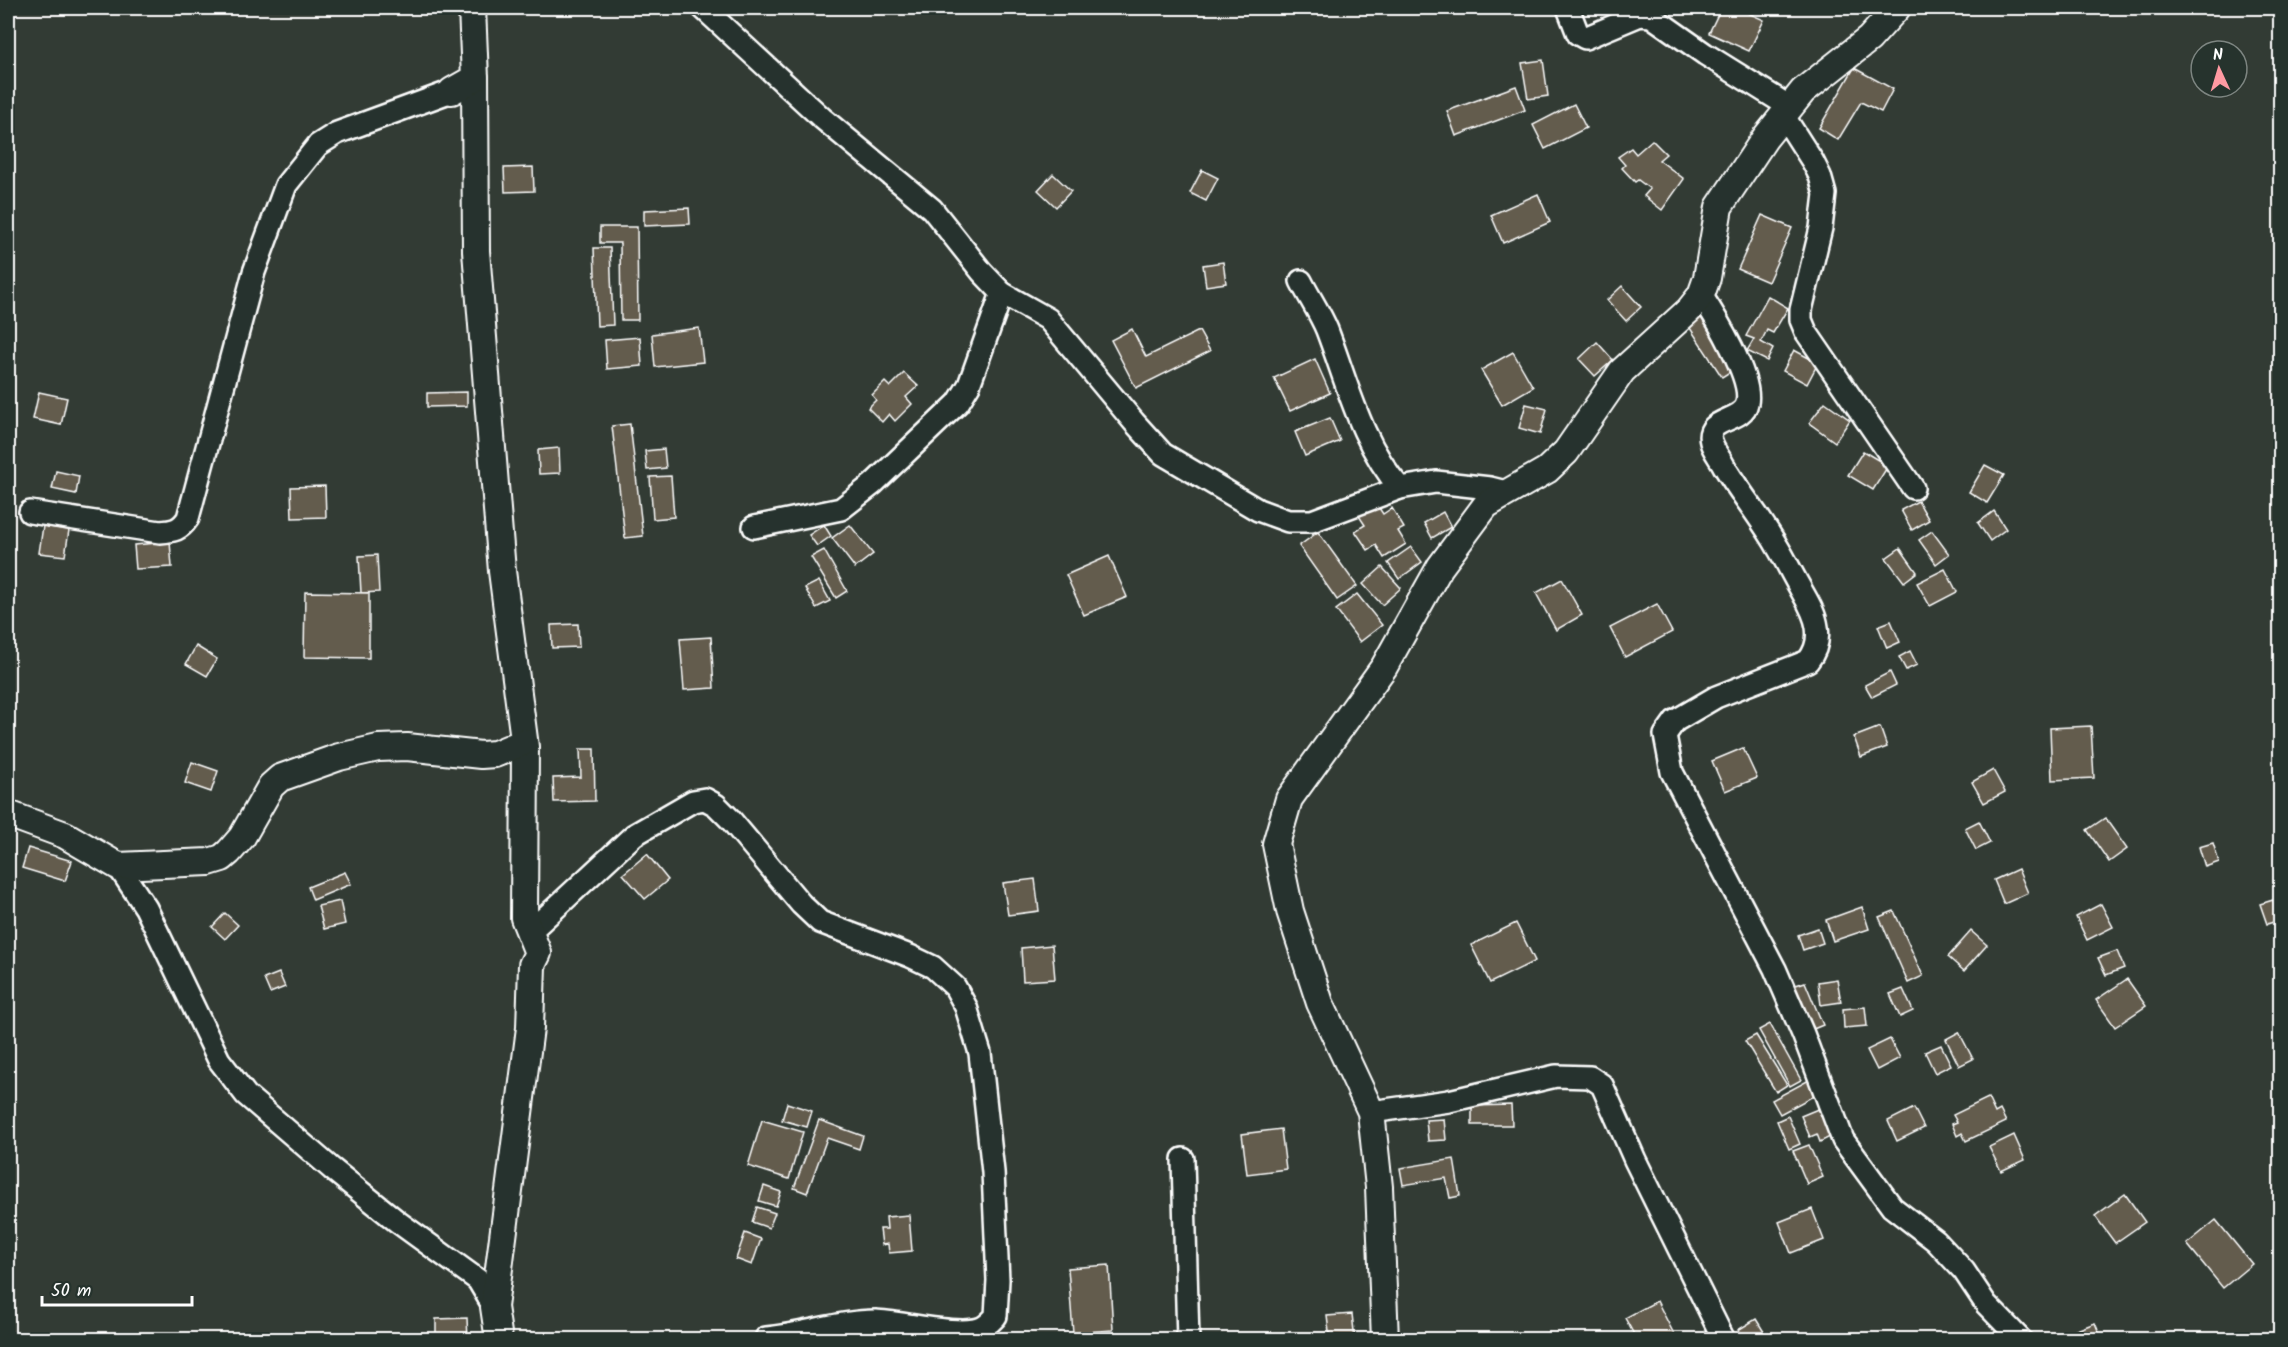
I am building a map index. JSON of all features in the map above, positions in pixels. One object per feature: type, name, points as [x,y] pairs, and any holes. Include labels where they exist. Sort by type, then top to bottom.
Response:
[{"type":"street","points":[[472,8],[475,78],[476,251],[502,571],[524,742],[524,918],[538,953]]},
{"type":"street","points":[[704,8],[822,118],[932,209],[982,272],[1002,292],[1048,320],[1163,454],[1258,510],[1288,521],[1312,521],[1400,488],[1436,483],[1490,488],[1506,492]]},
{"type":"street","points":[[1568,8],[1575,29],[1581,37],[1588,38],[1640,15],[1651,16],[1787,111],[1820,176],[1825,194],[1821,228],[1806,284],[1801,320],[1813,342],[1913,488]]},
{"type":"street","points":[[1385,1340],[1379,1187],[1371,1112],[1320,1003],[1290,910],[1275,844],[1289,799],[1384,667],[1440,567],[1486,505],[1547,470],[1566,452],[1622,371],[1689,310],[1701,295],[1707,278],[1719,207],[1747,164],[1787,111],[1803,91],[1869,39],[1897,8]]},
{"type":"street","points":[[30,512],[160,532],[173,531],[182,527],[188,518],[254,272],[286,185],[318,145],[337,133],[452,92],[475,78]]},
{"type":"street","points":[[1300,281],[1326,327],[1367,439],[1383,469],[1400,488]]},
{"type":"street","points":[[754,527],[841,509],[873,484],[958,403],[969,385],[1002,292]]},
{"type":"street","points":[[1701,295],[1717,320],[1740,368],[1748,393],[1748,404],[1741,413],[1713,426],[1710,434],[1711,443],[1732,479],[1776,544],[1815,615],[1818,629],[1816,647],[1808,661],[1716,697],[1675,721],[1665,735],[1672,772],[1775,969],[1803,1034],[1843,1140],[1892,1207],[1936,1241],[1965,1271],[1986,1304],[2022,1340]]},
{"type":"street","points":[[118,866],[209,862],[222,858],[242,837],[274,782],[339,757],[394,746],[481,755],[495,754],[524,742]]},
{"type":"street","points":[[499,1340],[494,1307],[531,1028],[532,965],[538,953],[531,933],[634,836],[693,801],[705,799],[716,805],[730,819],[769,867],[820,922],[933,967],[955,987],[966,1007],[980,1053],[993,1172],[998,1280],[996,1316],[981,1329],[963,1331],[875,1321],[766,1338]]},
{"type":"street","points":[[8,814],[65,835],[118,866],[146,908],[219,1060],[246,1095],[349,1183],[478,1280],[494,1307]]},
{"type":"street","points":[[1371,1112],[1449,1101],[1556,1076],[1590,1077],[1602,1084],[1635,1160],[1724,1340]]},
{"type":"street","points":[[1183,1159],[1188,1340]]},
{"type":"building","points":[[1721,8],[1737,8],[1764,20],[1749,51],[1709,33]]},
{"type":"building","points":[[1543,60],[1548,96],[1528,99],[1522,63]]},
{"type":"building","points":[[1854,68],[1893,89],[1881,112],[1861,102],[1838,140],[1819,128]]},
{"type":"building","points":[[1516,86],[1525,110],[1456,136],[1447,111]]},
{"type":"building","points":[[1574,104],[1586,128],[1545,149],[1533,125]]},
{"type":"building","points":[[1652,140],[1666,154],[1659,160],[1684,179],[1662,210],[1644,196],[1650,189],[1638,180],[1635,182],[1622,168],[1625,165],[1618,157],[1631,148],[1636,154]]},
{"type":"building","points":[[533,167],[534,191],[505,192],[504,168]]},
{"type":"building","points":[[1202,170],[1218,178],[1206,201],[1190,193]]},
{"type":"building","points":[[1053,174],[1071,191],[1056,207],[1038,190]]},
{"type":"building","points":[[1538,194],[1550,222],[1503,243],[1491,215]]},
{"type":"building","points":[[689,208],[690,224],[644,226],[644,210]]},
{"type":"building","points":[[1762,215],[1792,228],[1768,282],[1738,269]]},
{"type":"building","points":[[600,227],[637,227],[638,320],[621,320],[620,243],[600,243]]},
{"type":"building","points":[[594,248],[610,248],[613,325],[597,326]]},
{"type":"building","points":[[1223,262],[1226,283],[1206,286],[1203,265]]},
{"type":"building","points":[[1622,286],[1641,307],[1626,321],[1607,300]]},
{"type":"building","points":[[1768,296],[1788,308],[1773,333],[1767,330],[1761,342],[1773,349],[1767,361],[1747,351],[1754,339],[1746,336]]},
{"type":"building","points":[[8,313],[10,313],[9,345],[8,345]]},
{"type":"building","points":[[1703,316],[1736,368],[1722,377],[1688,325]]},
{"type":"building","points":[[699,328],[703,362],[655,367],[652,334]]},
{"type":"building","points":[[1132,329],[1146,357],[1199,331],[1210,351],[1136,388],[1111,340]]},
{"type":"building","points":[[640,337],[642,366],[607,369],[605,340]]},
{"type":"building","points":[[1597,342],[1613,360],[1595,376],[1579,359]]},
{"type":"building","points":[[1794,350],[1818,363],[1807,384],[1783,371]]},
{"type":"building","points":[[1513,352],[1533,387],[1502,405],[1481,370]]},
{"type":"building","points":[[1315,359],[1330,393],[1290,411],[1274,378]]},
{"type":"building","points":[[904,373],[918,386],[906,397],[912,404],[895,421],[889,414],[882,422],[868,408],[876,400],[872,395],[885,382],[890,387]]},
{"type":"building","points":[[39,392],[67,398],[61,425],[33,419]]},
{"type":"building","points":[[467,392],[467,406],[427,407],[427,393]]},
{"type":"building","points":[[1825,402],[1850,420],[1835,442],[1809,423]]},
{"type":"building","points":[[1526,404],[1547,409],[1540,434],[1519,428]]},
{"type":"building","points":[[1330,418],[1340,441],[1305,456],[1295,432]]},
{"type":"building","points":[[630,424],[643,536],[625,538],[612,426]]},
{"type":"building","points":[[559,448],[560,473],[539,474],[538,450]]},
{"type":"building","points":[[664,449],[666,468],[647,470],[645,451]]},
{"type":"building","points":[[1863,451],[1888,466],[1873,490],[1848,475]]},
{"type":"building","points":[[1985,465],[2004,475],[1987,503],[1969,492]]},
{"type":"building","points":[[56,471],[79,476],[76,494],[52,489]]},
{"type":"building","points":[[671,476],[674,517],[653,519],[650,477]]},
{"type":"building","points":[[325,486],[326,517],[292,518],[291,487]]},
{"type":"building","points":[[1918,501],[1929,520],[1912,530],[1901,510]]},
{"type":"building","points":[[1377,505],[1383,514],[1392,508],[1404,528],[1398,531],[1406,544],[1384,558],[1376,545],[1368,550],[1355,531],[1365,525],[1359,516]]},
{"type":"building","points":[[1994,511],[2006,529],[1990,541],[1978,523]]},
{"type":"building","points":[[1443,512],[1451,527],[1432,538],[1424,523]]},
{"type":"building","points":[[824,525],[831,536],[817,546],[809,535]]},
{"type":"building","points":[[850,525],[873,554],[855,568],[832,538]]},
{"type":"building","points":[[43,526],[69,530],[65,556],[39,553]]},
{"type":"building","points":[[1932,531],[1949,554],[1936,564],[1919,540]]},
{"type":"building","points":[[1318,532],[1357,586],[1337,600],[1299,546]]},
{"type":"building","points":[[170,542],[172,567],[136,569],[134,545]]},
{"type":"building","points":[[1411,547],[1422,562],[1399,579],[1388,563]]},
{"type":"building","points":[[1900,548],[1917,572],[1904,582],[1886,558]]},
{"type":"building","points":[[824,550],[847,591],[836,598],[811,557]]},
{"type":"building","points":[[377,555],[379,592],[361,593],[359,556]]},
{"type":"building","points":[[1109,556],[1127,597],[1084,615],[1066,575]]},
{"type":"building","points":[[1382,567],[1401,588],[1382,605],[1363,584]]},
{"type":"building","points":[[1945,569],[1957,592],[1930,606],[1917,583]]},
{"type":"building","points":[[1562,579],[1582,615],[1556,630],[1536,593]]},
{"type":"building","points":[[819,581],[830,601],[816,608],[805,588]]},
{"type":"building","points":[[305,592],[369,593],[369,658],[304,657]]},
{"type":"building","points":[[1357,594],[1382,625],[1360,642],[1336,610]]},
{"type":"building","points":[[1657,604],[1672,632],[1625,657],[1610,628]]},
{"type":"building","points":[[1891,621],[1900,642],[1887,648],[1878,626]]},
{"type":"building","points":[[578,624],[579,647],[552,648],[551,625]]},
{"type":"building","points":[[711,637],[714,688],[684,690],[680,639]]},
{"type":"building","points":[[196,646],[217,659],[207,676],[186,664]]},
{"type":"building","points":[[1910,651],[1917,665],[1906,670],[1899,657]]},
{"type":"building","points":[[1890,672],[1896,685],[1872,697],[1865,685]]},
{"type":"building","points":[[2091,726],[2094,778],[2052,780],[2050,728]]},
{"type":"building","points":[[1880,727],[1887,747],[1861,757],[1854,737]]},
{"type":"building","points":[[1743,748],[1757,778],[1725,791],[1712,761]]},
{"type":"building","points":[[580,749],[594,749],[595,801],[554,802],[553,778],[581,777]]},
{"type":"building","points":[[192,762],[218,771],[211,792],[185,783]]},
{"type":"building","points":[[1993,770],[2005,792],[1984,803],[1972,782]]},
{"type":"building","points":[[2105,818],[2127,849],[2109,862],[2087,830]]},
{"type":"building","points":[[1979,821],[1990,843],[1976,850],[1965,828]]},
{"type":"building","points":[[2213,843],[2219,862],[2205,867],[2199,847]]},
{"type":"building","points":[[28,848],[72,861],[65,881],[22,868]]},
{"type":"building","points":[[647,854],[668,880],[645,899],[623,874]]},
{"type":"building","points":[[2018,869],[2028,893],[2004,904],[1994,880]]},
{"type":"building","points":[[345,872],[351,884],[313,900],[308,887]]},
{"type":"building","points":[[1035,879],[1039,911],[1008,915],[1003,883]]},
{"type":"building","points":[[2273,900],[2280,920],[2267,924],[2260,904]]},
{"type":"building","points":[[340,901],[345,924],[324,929],[318,906]]},
{"type":"building","points":[[2101,904],[2113,927],[2087,940],[2076,917]]},
{"type":"building","points":[[1862,907],[1869,929],[1833,941],[1826,920]]},
{"type":"building","points":[[1894,911],[1923,976],[1908,983],[1879,917]]},
{"type":"building","points":[[225,913],[238,925],[225,939],[212,927]]},
{"type":"building","points":[[1516,923],[1535,961],[1490,983],[1471,945]]},
{"type":"building","points":[[1818,928],[1823,943],[1803,950],[1798,935]]},
{"type":"building","points":[[1971,931],[1987,945],[1964,971],[1948,957]]},
{"type":"building","points":[[1052,945],[1055,979],[1023,981],[1021,948]]},
{"type":"building","points":[[2117,951],[2124,968],[2106,975],[2098,958]]},
{"type":"building","points":[[279,973],[285,987],[270,993],[264,979]]},
{"type":"building","points":[[1837,979],[1841,1002],[1821,1005],[1818,982]]},
{"type":"building","points":[[2127,979],[2146,1006],[2115,1027],[2096,1000]]},
{"type":"building","points":[[1805,982],[1823,1025],[1811,1030],[1793,986]]},
{"type":"building","points":[[1903,989],[1913,1011],[1900,1017],[1890,994]]},
{"type":"building","points":[[1865,1007],[1867,1026],[1844,1028],[1843,1009]]},
{"type":"building","points":[[1770,1024],[1801,1080],[1790,1086],[1759,1030]]},
{"type":"building","points":[[1959,1032],[1973,1059],[1959,1066],[1946,1039]]},
{"type":"building","points":[[1756,1035],[1787,1085],[1776,1092],[1745,1041]]},
{"type":"building","points":[[1890,1039],[1900,1058],[1877,1070],[1867,1050]]},
{"type":"building","points":[[1941,1045],[1951,1065],[1935,1073],[1925,1052]]},
{"type":"building","points":[[1811,1079],[1819,1093],[1780,1114],[1772,1100]]},
{"type":"building","points":[[1988,1098],[1995,1113],[2000,1110],[2006,1122],[1966,1141],[1962,1133],[1957,1136],[1952,1124],[1957,1122],[1953,1115]]},
{"type":"building","points":[[787,1103],[812,1111],[807,1127],[782,1120]]},
{"type":"building","points":[[1511,1105],[1512,1125],[1472,1125],[1472,1106]]},
{"type":"building","points":[[1825,1106],[1834,1127],[1827,1129],[1830,1137],[1820,1142],[1817,1134],[1810,1137],[1801,1116]]},
{"type":"building","points":[[1914,1108],[1924,1128],[1897,1141],[1888,1121]]},
{"type":"building","points":[[1788,1116],[1800,1144],[1789,1149],[1777,1121]]},
{"type":"building","points":[[1444,1119],[1446,1140],[1428,1141],[1426,1120]]},
{"type":"building","points":[[762,1120],[803,1132],[789,1179],[748,1166]]},
{"type":"building","points":[[819,1120],[863,1136],[859,1149],[827,1138],[807,1193],[794,1188]]},
{"type":"building","points":[[1281,1129],[1286,1169],[1247,1174],[1242,1134]]},
{"type":"building","points":[[2014,1135],[2025,1160],[2001,1171],[1989,1147]]},
{"type":"building","points":[[1809,1145],[1823,1177],[1807,1184],[1793,1151]]},
{"type":"building","points":[[1454,1159],[1460,1196],[1450,1198],[1446,1178],[1403,1185],[1400,1168]]},
{"type":"building","points":[[764,1186],[781,1192],[776,1206],[759,1201]]},
{"type":"building","points":[[2125,1194],[2145,1222],[2115,1243],[2095,1216]]},
{"type":"building","points":[[757,1207],[775,1213],[769,1228],[752,1222]]},
{"type":"building","points":[[1812,1209],[1824,1240],[1791,1253],[1779,1222]]},
{"type":"building","points":[[909,1215],[912,1251],[889,1253],[888,1244],[882,1245],[880,1229],[887,1229],[886,1217]]},
{"type":"building","points":[[2216,1220],[2252,1264],[2223,1288],[2187,1244]]},
{"type":"building","points":[[745,1233],[761,1239],[752,1265],[736,1259]]},
{"type":"building","points":[[1109,1265],[1113,1330],[1073,1333],[1068,1268]]},
{"type":"building","points":[[1657,1301],[1677,1340],[1637,1340],[1625,1318]]},
{"type":"building","points":[[1352,1314],[1355,1340],[1330,1340],[1327,1316]]},
{"type":"building","points":[[467,1318],[468,1340],[428,1340],[428,1334],[436,1334],[436,1319]]},
{"type":"building","points":[[1756,1319],[1769,1340],[1744,1340],[1738,1330]]},
{"type":"building","points":[[2095,1323],[2102,1340],[2078,1340],[2074,1331]]}]
